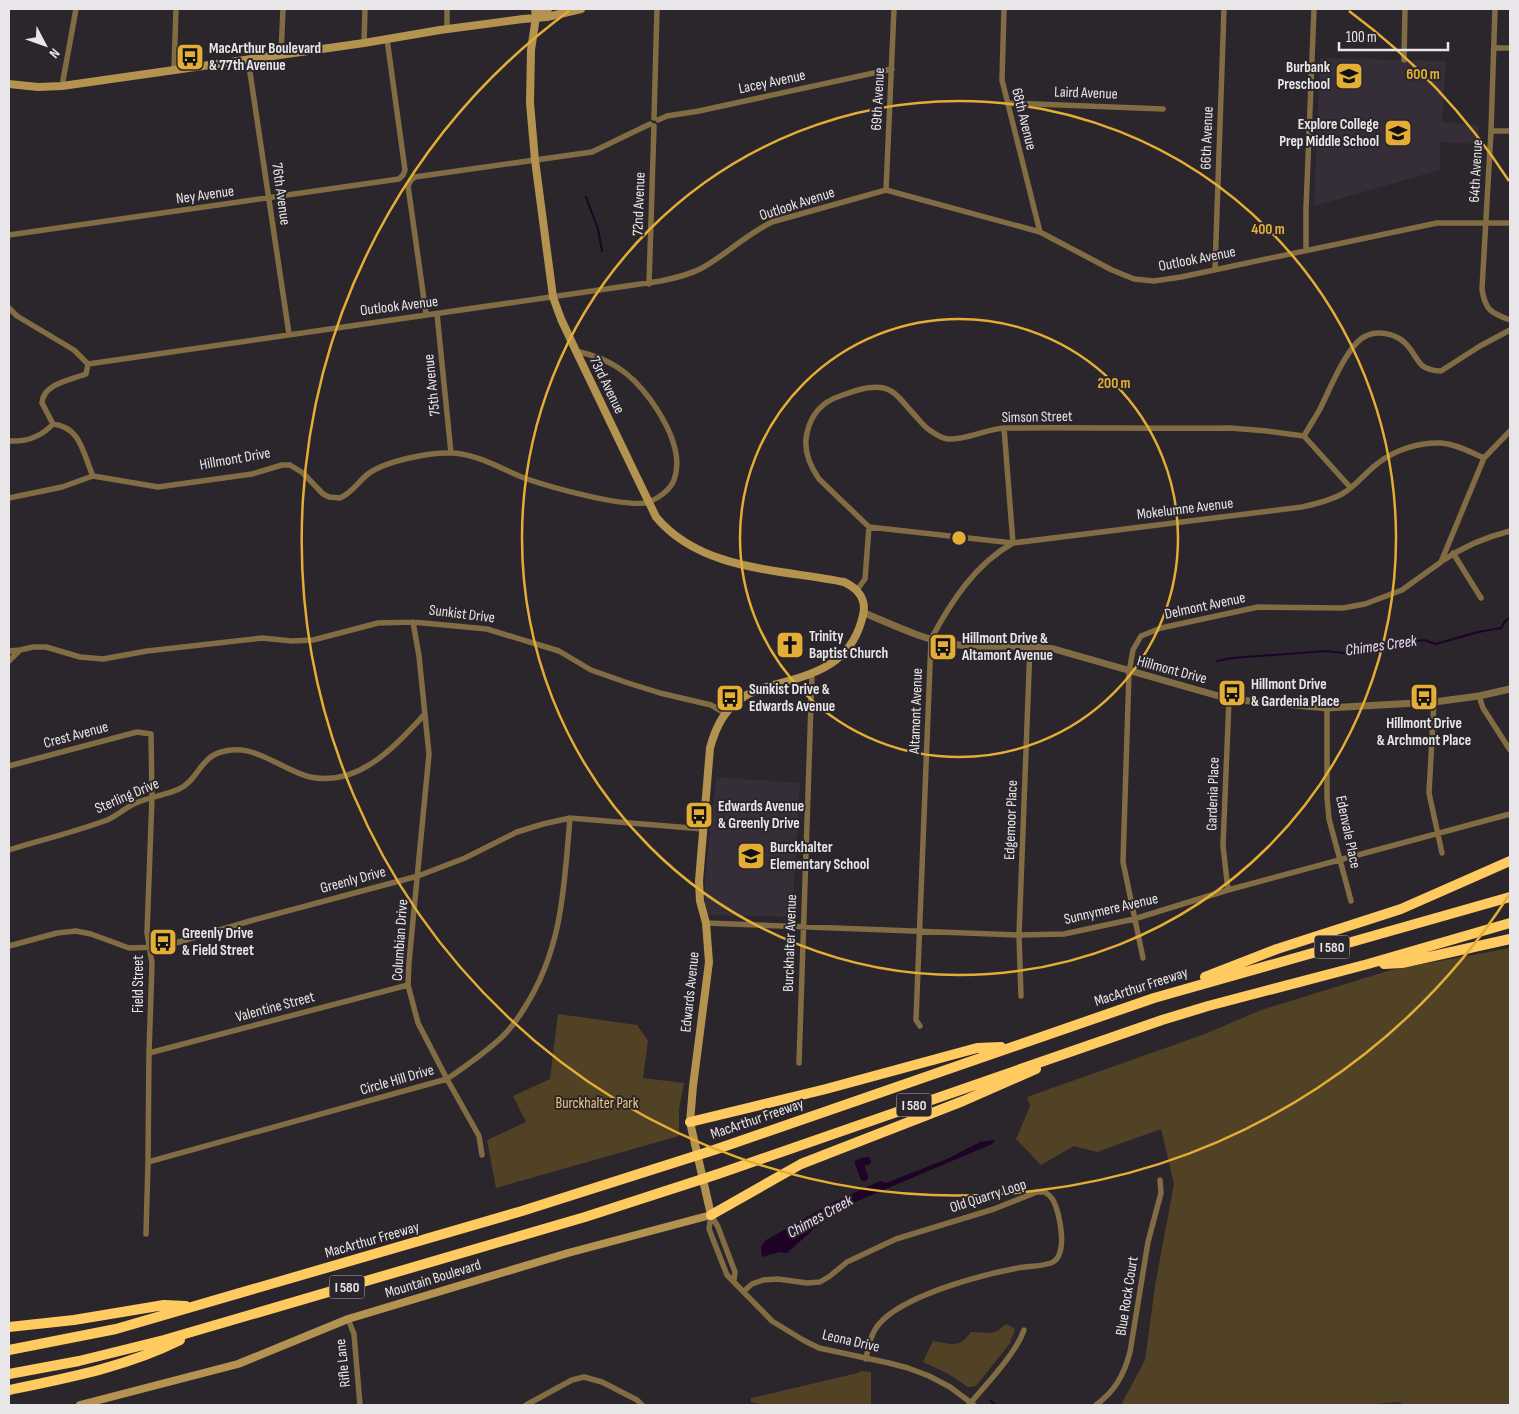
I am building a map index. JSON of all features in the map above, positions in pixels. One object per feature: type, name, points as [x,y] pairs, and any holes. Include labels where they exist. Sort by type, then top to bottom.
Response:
[{"type":"highway","points":[[1154,998],[1253,958],[1401,909],[1510,861]]},
{"type":"highway","name":"MacArthur Freeway","points":[[9,1350],[116,1329],[513,1214],[714,1150],[1154,998],[1510,897]]},
{"type":"highway","name":"I 580","points":[[9,1374],[122,1351],[519,1236],[718,1174],[1111,1036],[1208,1006],[1368,964],[1510,923]]},
{"type":"highway","points":[[1368,964],[1402,963],[1510,939]]},
{"type":"highway","points":[[711,1215],[758,1187],[813,1158],[963,1101],[1111,1036]]},
{"type":"highway","points":[[690,1122],[826,1089],[976,1048],[1012,1047]]},
{"type":"highway","points":[[9,1327],[74,1320],[164,1305],[197,1306]]},
{"type":"highway","points":[[9,1390],[85,1374],[133,1361],[163,1349],[203,1328]]},
{"type":"main road","name":"73rd Avenue","points":[[536,9],[530,103],[535,160],[553,297],[561,319],[656,517],[677,538],[720,559],[743,565],[844,582],[857,590]]},
{"type":"main road","name":"73rd Avenue","points":[[536,17],[542,9]]},
{"type":"main road","points":[[536,17],[548,9]]},
{"type":"main road","points":[[557,15],[565,9]]},
{"type":"main road","points":[[9,84],[38,87],[62,86],[364,43],[447,29],[557,15],[581,9]]},
{"type":"main road","points":[[725,713],[745,696],[759,688],[812,674],[840,657],[851,646],[859,631],[864,613],[862,597],[857,590]]},
{"type":"main road","name":"Edwards Avenue","points":[[711,1215],[690,1122],[709,962],[706,924],[700,901],[699,881],[703,829],[710,748],[714,732],[725,713]]},
{"type":"main road","name":"Mountain Boulevard","points":[[80,1405],[238,1364],[348,1319],[568,1253],[711,1215]]},
{"type":"street","points":[[62,86],[76,9]]},
{"type":"street","points":[[174,69],[176,9]]},
{"type":"street","points":[[282,54],[283,9]]},
{"type":"street","points":[[364,43],[365,9]]},
{"type":"street","points":[[447,9],[447,29]]},
{"type":"street","points":[[426,314],[408,186],[411,180],[415,177],[592,152],[652,125],[651,119],[656,119],[657,9]]},
{"type":"street","name":"69th Avenue","points":[[886,190],[894,9]]},
{"type":"street","name":"68th Avenue","points":[[1004,9],[1002,80],[1040,232]]},
{"type":"street","name":"66th Avenue","points":[[1215,269],[1224,9]]},
{"type":"street","points":[[1306,250],[1314,9]]},
{"type":"street","points":[[1404,60],[1405,9]]},
{"type":"street","name":"64th Avenue","points":[[1495,9],[1491,131],[1482,289],[1484,302],[1490,310],[1510,320]]},
{"type":"street","name":"Ney Avenue","points":[[9,235],[399,179],[403,176],[405,170],[386,39]]},
{"type":"street","points":[[1494,48],[1510,48]]},
{"type":"street","name":"76th Avenue","points":[[248,59],[288,334]]},
{"type":"street","name":"Lacey Avenue","points":[[656,119],[892,70]]},
{"type":"street","name":"Laird Avenue","points":[[1009,103],[1163,108]]},
{"type":"street","name":"72nd Avenue","points":[[649,284],[652,125]]},
{"type":"street","points":[[1491,131],[1510,131]]},
{"type":"street","name":"Outlook Avenue","points":[[88,364],[426,314],[438,314],[649,284],[685,275],[700,269],[760,228],[772,222],[886,190],[1040,232],[1112,270],[1134,278],[1154,280],[1180,277],[1438,223],[1510,223]]},
{"type":"street","points":[[9,308],[17,316],[74,350],[88,364],[86,374],[50,388],[45,394],[42,403],[53,424]]},
{"type":"street","name":"75th Avenue","points":[[438,314],[451,453]]},
{"type":"street","points":[[1350,487],[1304,436],[1348,356],[1364,337],[1379,333],[1394,336],[1403,341],[1425,369],[1441,371],[1480,346],[1510,330]]},
{"type":"street","points":[[576,351],[616,364],[636,381],[651,401],[670,434],[676,465],[675,477],[672,486],[649,502]]},
{"type":"street","name":"Simson Street","points":[[869,527],[813,470],[806,437],[811,419],[818,408],[830,399],[851,392],[871,388],[890,390],[898,396],[923,425],[933,433],[946,439],[1004,428],[1230,428],[1267,430],[1304,436]]},
{"type":"street","points":[[9,441],[37,437],[53,424],[60,424],[71,430],[80,440],[92,476]]},
{"type":"street","points":[[1004,428],[1013,543]]},
{"type":"street","points":[[1441,562],[1484,458],[1510,431]]},
{"type":"street","name":"Mokelumne Avenue","points":[[869,527],[1013,543],[1302,507],[1328,501],[1344,493],[1391,454],[1424,444],[1441,443],[1455,446],[1484,458]]},
{"type":"street","name":"Hillmont Drive","points":[[9,498],[62,487],[92,476],[158,487],[252,474],[282,465],[290,465],[303,473],[323,494],[329,497],[340,498],[353,490],[367,475],[385,465],[415,457],[451,453],[464,455],[528,479],[579,494],[631,503],[649,502]]},
{"type":"street","points":[[857,590],[865,579],[869,527]]},
{"type":"street","name":"Delmont Avenue","points":[[1142,958],[1123,862],[1129,672],[1136,643],[1141,636],[1160,628],[1258,607],[1343,608],[1365,604],[1402,590],[1453,553],[1490,536],[1510,531]]},
{"type":"street","name":"Altamont Avenue","points":[[920,1026],[916,1020],[931,639],[960,590],[991,557],[1013,543]]},
{"type":"street","points":[[1453,553],[1481,598]]},
{"type":"street","name":"Hillmont Drive","points":[[864,613],[931,639],[968,645],[1030,646],[1068,652],[1129,672],[1229,699],[1327,708],[1434,702],[1479,696],[1510,689]]},
{"type":"street","name":"Sunkist Drive","points":[[9,651],[46,647],[80,657],[103,659],[157,650],[262,638],[292,641],[313,640],[378,624],[413,622],[487,629],[559,651],[592,670],[628,683],[711,705],[725,713]]},
{"type":"street","name":"Columbian Drive","points":[[413,622],[419,656],[429,754],[408,985],[418,1022],[447,1079],[480,1136],[482,1155]]},
{"type":"street","name":"Edgemoor Place","points":[[1021,996],[1019,935],[1030,646]]},
{"type":"street","points":[[9,661],[20,650]]},
{"type":"street","name":"Burckhalter Avenue","points":[[799,1063],[812,674]]},
{"type":"street","points":[[1479,696],[1483,708],[1510,750]]},
{"type":"street","name":"Gardenia Place","points":[[1228,890],[1223,846],[1229,699]]},
{"type":"street","points":[[1434,702],[1429,793],[1442,853]]},
{"type":"street","name":"Edenvale Place","points":[[1327,708],[1327,797],[1330,819],[1351,901]]},
{"type":"street","name":"Sterling Drive","points":[[9,850],[109,819],[125,808],[180,788],[191,780],[208,759],[219,752],[233,749],[250,750],[310,776],[329,778],[350,775],[370,765],[386,753],[424,715]]},
{"type":"street","name":"Crest Avenue","points":[[9,766],[137,732],[151,734]]},
{"type":"street","name":"Field Street","points":[[146,1234],[152,963],[147,933],[152,797],[151,734]]},
{"type":"street","name":"Sunnymere Avenue","points":[[706,924],[1019,935],[1064,934],[1134,919],[1228,890],[1510,814]]},
{"type":"street","name":"Greenly Drive","points":[[9,946],[57,933],[76,931],[91,934],[129,948],[162,947],[250,921],[418,876],[464,858],[517,832],[570,818],[703,829]]},
{"type":"street","name":"Circle Hill Drive","points":[[148,1162],[447,1079],[477,1058],[503,1036],[522,1012],[540,980],[553,947],[560,918],[570,818]]},
{"type":"street","name":"Valentine Street","points":[[149,1053],[408,985]]},
{"type":"street","name":"Blue Rock Court","points":[[1096,1405],[1112,1392],[1126,1368],[1148,1242],[1161,1193],[1160,1180]]},
{"type":"street","name":"Old Quarry Loop","points":[[744,1291],[752,1284],[763,1280],[778,1279],[807,1283],[820,1282],[847,1262],[896,1239],[994,1209],[1037,1192],[1045,1192],[1052,1199],[1062,1223],[1060,1252],[1057,1260],[1050,1263],[1013,1268],[934,1290],[889,1315],[879,1324],[869,1345],[866,1359]]},
{"type":"street","name":"Leona Drive","points":[[711,1215],[718,1226],[735,1272],[734,1280],[772,1321],[819,1348],[908,1368],[929,1376],[971,1404]]},
{"type":"street","name":"Rifle Lane","points":[[348,1319],[354,1334],[360,1405]]},
{"type":"street","points":[[971,1404],[1022,1338],[1024,1330]]},
{"type":"street","points":[[526,1405],[572,1380],[584,1377],[602,1382],[637,1400],[642,1405]]},
{"type":"shaded area","name":"Explore College Prep Middle School","points":[[1320,58],[1446,61],[1442,122],[1479,125],[1478,144],[1440,142],[1440,170],[1314,206]]},
{"type":"shaded area","name":"Burckhalter Elementary School","points":[[716,777],[800,783],[792,917],[709,915],[705,909],[705,879]]},
{"type":"green space","points":[[1510,948],[1510,1405],[1402,1405],[1400,1402],[1364,1405],[1121,1405],[1145,1360],[1155,1286],[1174,1184],[1161,1129],[1097,1152],[1074,1146],[1041,1165],[1016,1139],[1030,1106],[1027,1097],[1205,1034],[1261,1010],[1391,970]]},
{"type":"green space","name":"Burckhalter Park","points":[[558,1014],[637,1025],[648,1041],[643,1078],[684,1083],[679,1109],[679,1136],[496,1188],[487,1140],[526,1122],[513,1096],[550,1079]]},
{"type":"green space","points":[[1006,1324],[1015,1329],[1011,1342],[976,1386],[968,1387],[947,1373],[923,1362],[933,1341],[954,1344],[963,1341],[971,1332],[994,1332]]},
{"type":"green space","points":[[861,1371],[871,1372],[871,1405],[764,1405],[751,1402],[751,1398]]},
{"type":"water","points":[[995,1141],[992,1144],[841,1208],[826,1218],[787,1253],[780,1252],[762,1257],[761,1247],[766,1240],[832,1203],[880,1181],[886,1183],[947,1159],[980,1142]]},
{"type":"waterway","points":[[586,197],[598,229],[602,251]]},
{"type":"waterway","name":"Chimes Creek","points":[[1217,661],[1232,658],[1326,651],[1353,654],[1388,645],[1424,640],[1436,644],[1478,632],[1501,628],[1505,621],[1510,618]]},
{"type":"waterway","name":"Chimes Creek","points":[[864,1177],[859,1163],[867,1161]]},
{"type":"waterway","points":[[991,1401],[995,1405]]},
{"type":"place","name":"MacArthur Boulevard & 77th Avenue","points":[[190,57]]},
{"type":"place","name":"Burbank Preschool","points":[[1349,76]]},
{"type":"place","name":"Explore College Prep Middle School","points":[[1398,133]]},
{"type":"place","name":"Trinity Baptist Church","points":[[790,645]]},
{"type":"place","name":"Hillmont Drive & Altamont Avenue","points":[[943,647]]},
{"type":"place","name":"Hillmont Drive & Gardenia Place","points":[[1232,693]]},
{"type":"place","name":"Hillmont Drive & Archmont Place","points":[[1424,697]]},
{"type":"place","name":"Sunkist Drive & Edwards Avenue","points":[[730,698]]},
{"type":"place","name":"Edwards Avenue & Greenly Drive","points":[[699,815]]},
{"type":"place","name":"Burckhalter Elementary School","points":[[751,856]]},
{"type":"place","name":"Greenly Drive & Field Street","points":[[163,942]]}]
